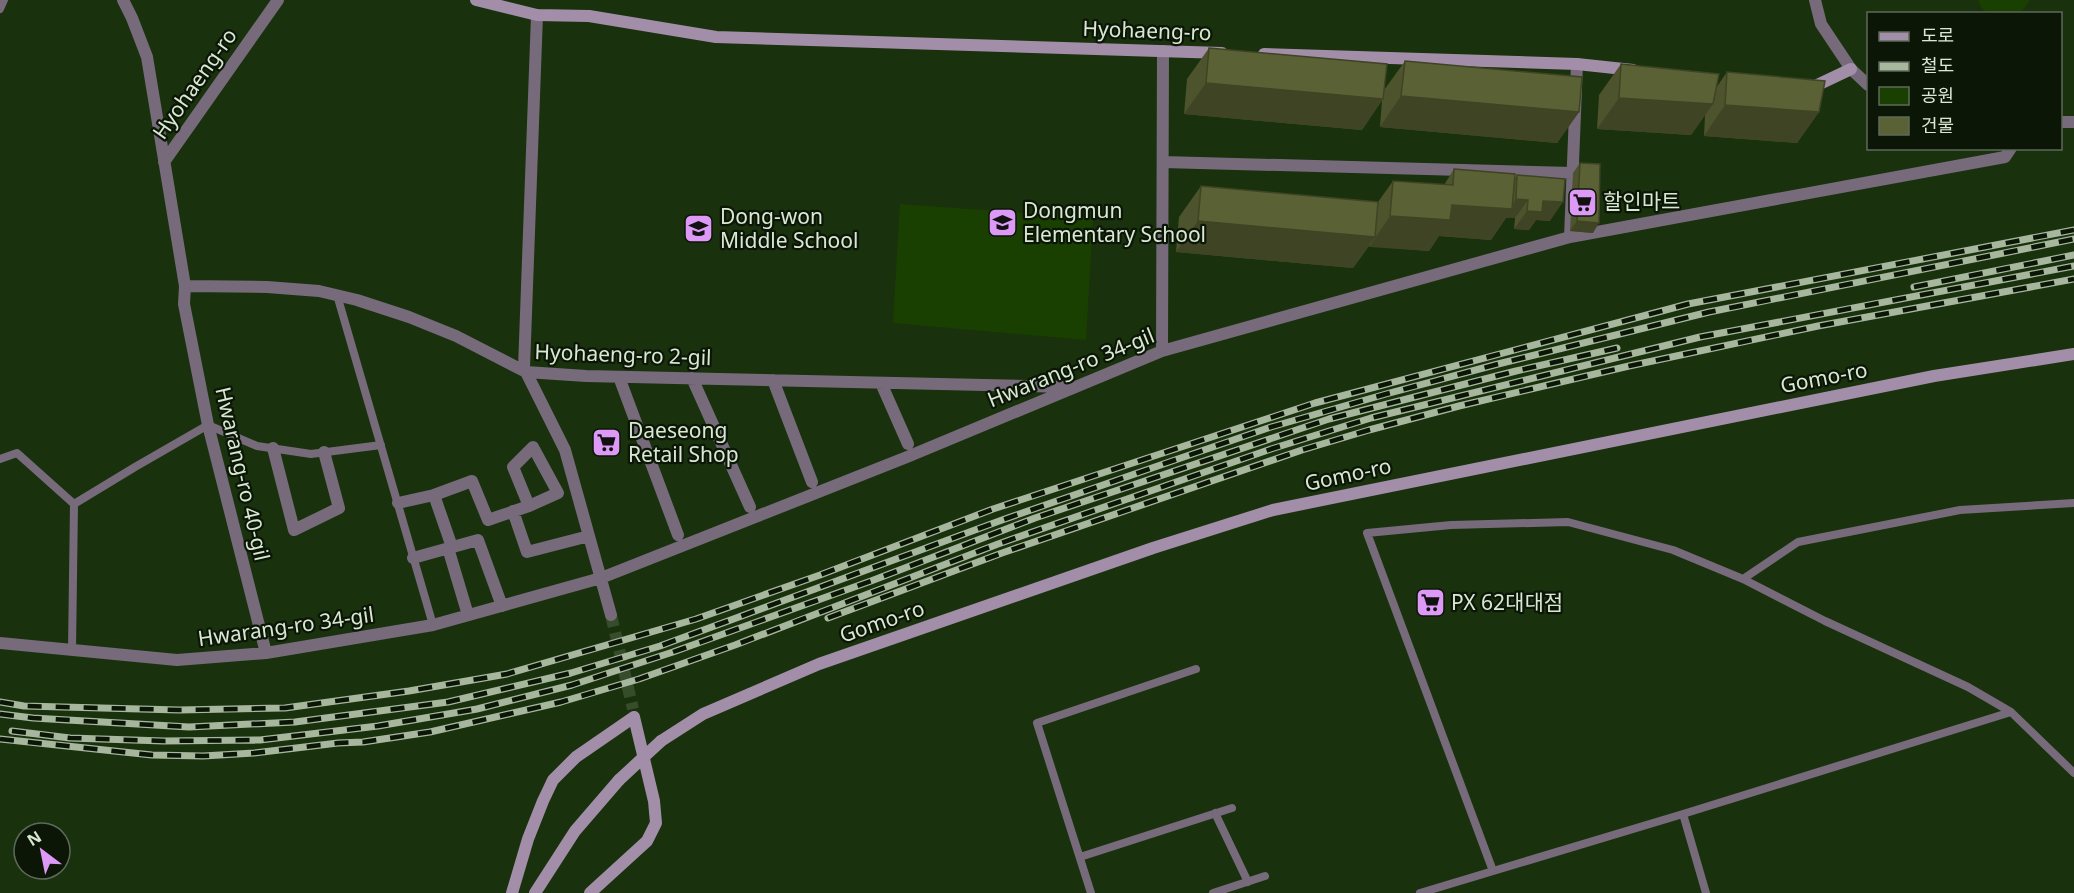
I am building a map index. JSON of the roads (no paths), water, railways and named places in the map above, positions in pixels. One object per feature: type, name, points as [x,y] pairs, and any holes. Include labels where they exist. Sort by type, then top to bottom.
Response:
[{"type":"main road","name":"Hyohaeng-ro","points":[[476,0],[537,15],[589,16],[716,37],[1577,64],[1648,71]]},
{"type":"main road","points":[[1801,87],[1813,88],[1851,69]]},
{"type":"main road","name":"Gomo-ro","points":[[536,893],[575,831],[620,780],[661,741],[703,714],[819,664],[1153,548],[1273,510],[1935,376],[2074,354]]},
{"type":"main road","points":[[512,893],[528,839],[553,780],[576,757],[633,713],[654,801],[656,823],[648,840],[590,893]]},
{"type":"street","points":[[123,0],[147,57],[185,286]]},
{"type":"street","name":"Hyohaeng-ro","points":[[164,162],[278,0]]},
{"type":"street","points":[[1815,0],[1821,24],[1851,69],[1867,83]]},
{"type":"street","points":[[537,15],[524,368],[565,450],[611,615]]},
{"type":"street","points":[[1162,351],[1163,51]]},
{"type":"street","points":[[1570,237],[1577,64]]},
{"type":"street","name":"Hwarang-ro 34-gil","points":[[0,643],[177,660],[266,653],[433,625],[601,578],[907,457],[1162,351],[1570,237],[2005,158],[2010,150]]},
{"type":"street","points":[[1163,162],[1573,172]]},
{"type":"street","name":"Hyohaeng-ro 2-gil","points":[[185,286],[267,287],[319,291],[357,300],[409,316],[456,336],[526,372],[619,377],[1074,387]]},
{"type":"street","name":"Hwarang-ro 40-gil","points":[[185,286],[184,304],[208,425],[266,653]]},
{"type":"street","points":[[619,377],[678,535]]},
{"type":"street","points":[[692,378],[750,507]]},
{"type":"street","points":[[773,380],[812,482]]},
{"type":"street","points":[[881,382],[908,444]]},
{"type":"street","points":[[398,503],[434,495],[472,481],[488,520],[529,506],[558,494],[533,447],[513,467],[529,506]]},
{"type":"street","points":[[273,448],[294,530],[339,508],[324,452]]},
{"type":"street","points":[[434,495],[468,615]]},
{"type":"street","points":[[513,511],[527,552],[589,536]]},
{"type":"street","points":[[414,558],[478,540],[502,606]]},
{"type":"lane","points":[[0,9],[4,0]]},
{"type":"lane","points":[[337,295],[433,625]]},
{"type":"lane","points":[[74,504],[208,425],[256,446],[311,454],[381,445]]},
{"type":"lane","points":[[0,459],[17,453],[74,504],[72,650]]},
{"type":"lane","points":[[1743,579],[1798,542],[1960,510],[2074,503]]},
{"type":"lane","points":[[1493,871],[1367,533],[1451,525],[1568,522],[1673,550],[1743,579],[1825,621],[1968,687],[2011,712],[2074,773]]},
{"type":"lane","points":[[1091,893],[1036,723],[1196,669]]},
{"type":"lane","points":[[1420,893],[2011,712]]},
{"type":"lane","points":[[1080,857],[1232,808]]},
{"type":"lane","points":[[1215,813],[1248,882]]},
{"type":"lane","points":[[1683,814],[1706,893]]},
{"type":"lane","points":[[1213,893],[1265,876]]},
{"type":"tunnel","points":[[611,615],[633,709]]},
{"type":"railway","points":[[0,702],[24,706],[179,710],[285,708],[409,691],[507,674],[696,619],[820,575],[993,509],[1315,403],[1688,304],[2074,230]]},
{"type":"railway","points":[[0,714],[189,727],[295,722],[448,702],[571,673],[660,646],[1002,520],[1271,427],[1386,394],[1709,312],[2074,239]]},
{"type":"railway","points":[[1914,287],[2074,255]]},
{"type":"railway","points":[[0,739],[152,755],[203,756],[363,742],[430,732],[561,702],[639,679],[735,645],[998,544],[1271,449],[1371,418],[1700,337],[2074,266]]},
{"type":"railway","points":[[828,618],[1002,553],[1302,450],[1369,430],[1629,366],[1818,326],[2074,279]]},
{"type":"railway","points":[[12,731],[70,738],[164,741],[260,740],[378,726],[477,709],[572,685],[673,652],[871,581],[1035,518],[1329,419],[1516,371],[1617,348]]},
{"type":"place","name":"할인마트","points":[[1582,202]]},
{"type":"place","name":"Dongmun Elementary School","points":[[1002,223]]},
{"type":"place","name":"Dong-won Middle School","points":[[699,229]]},
{"type":"place","name":"Daeseong Retail Shop","points":[[607,443]]},
{"type":"place","name":"PX 62대대점","points":[[1430,603]]}]
